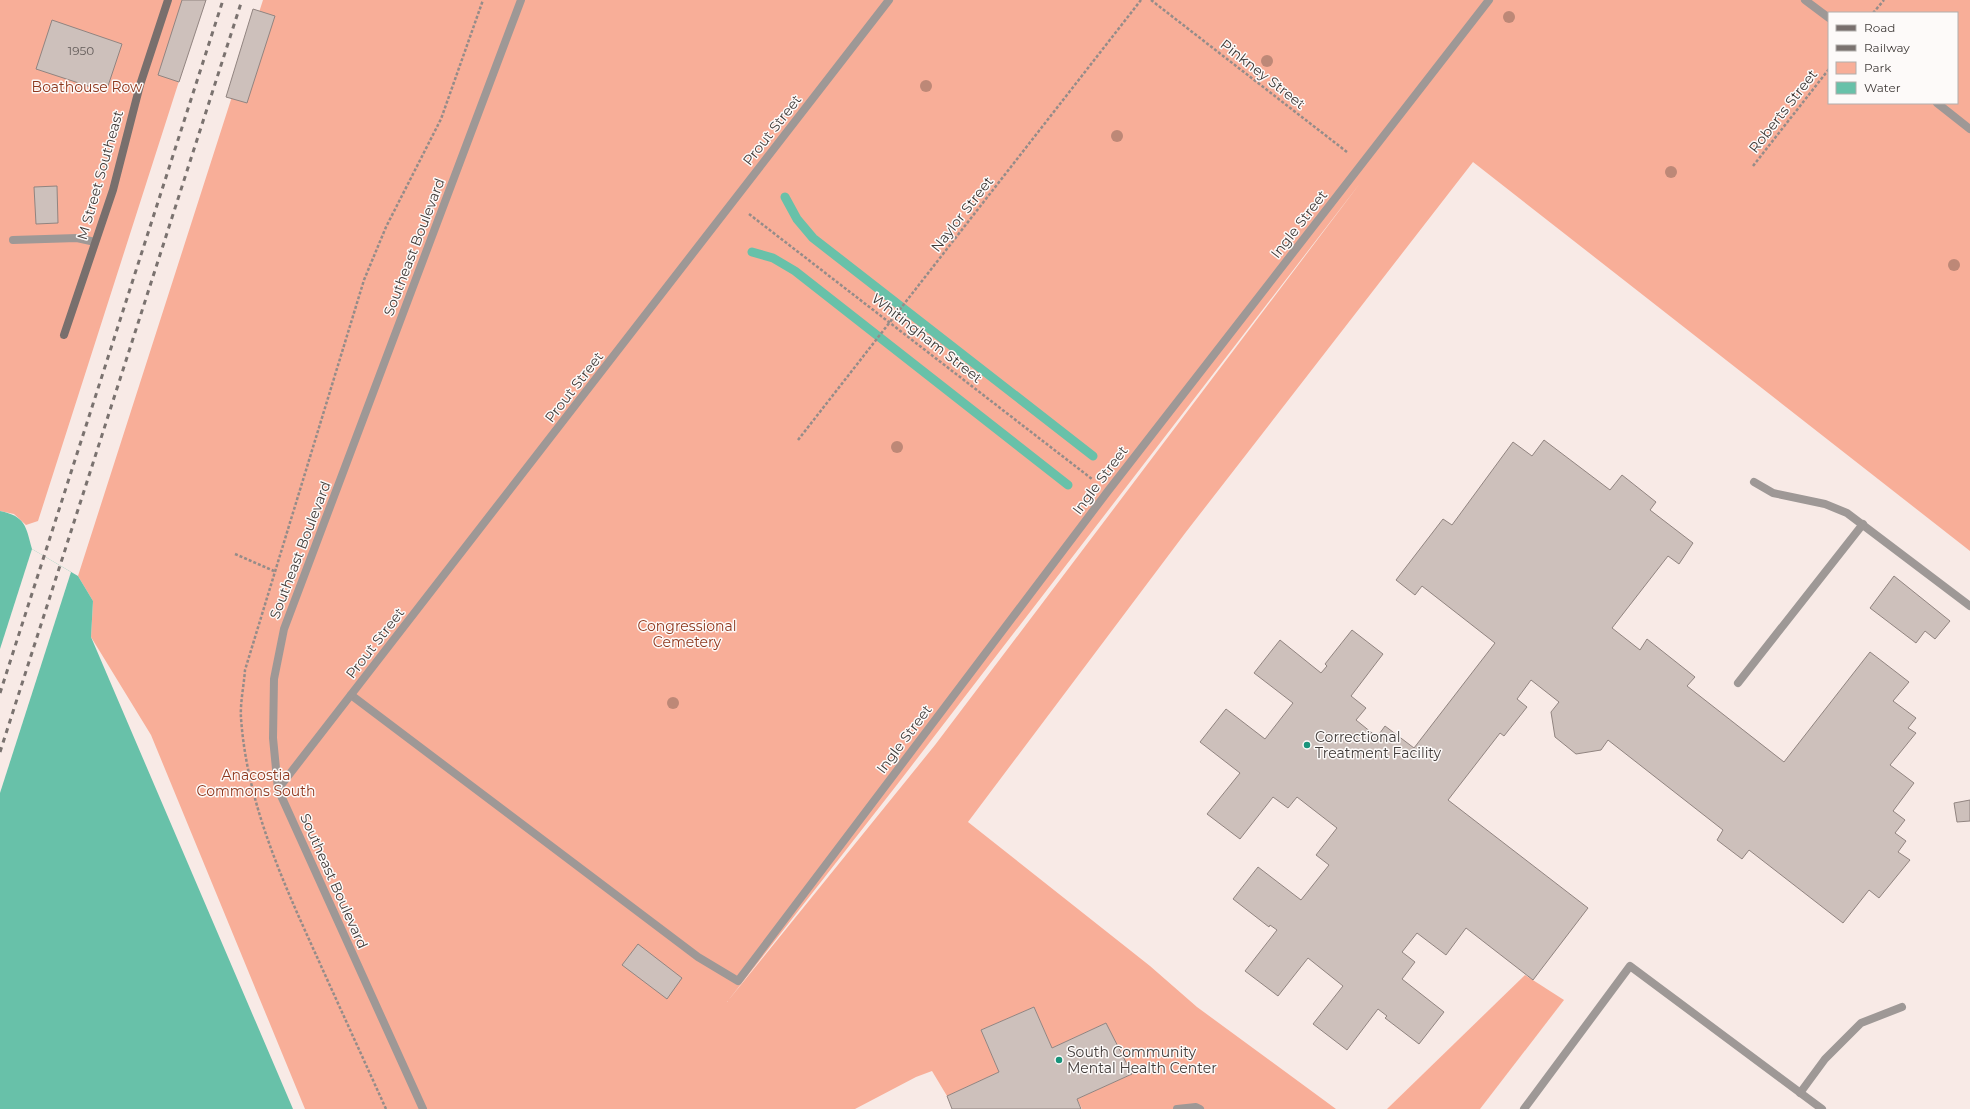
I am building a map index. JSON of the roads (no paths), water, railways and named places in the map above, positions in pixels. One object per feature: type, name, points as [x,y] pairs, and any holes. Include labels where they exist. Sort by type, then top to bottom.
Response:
[{"type":"street","name":"M Street Southeast","points":[[64,335],[113,190],[140,84],[168,0]]},
{"type":"street","name":"Southeast Boulevard","points":[[423,1109],[278,789],[273,738],[274,679],[284,629],[521,0]]},
{"type":"street","name":"Prout Street","points":[[278,789],[889,0]]},
{"type":"street","name":"Ingle Street","points":[[351,695],[698,957],[738,981],[1108,491],[1489,0]]},
{"type":"street","points":[[1805,0],[1828,17]]},
{"type":"street","points":[[1938,104],[1970,129]]},
{"type":"street","points":[[13,240],[77,238],[95,242]]},
{"type":"street","points":[[1754,482],[1773,493],[1825,504],[1847,513],[1970,606]]},
{"type":"street","points":[[1738,683],[1863,524]]},
{"type":"street","points":[[1524,1109],[1630,966],[1822,1109]]},
{"type":"street","points":[[1800,1093],[1825,1059],[1861,1023],[1902,1007]]},
{"type":"street","points":[[1177,1109],[1196,1107],[1200,1109]]},
{"type":"water","points":[[0,511],[20,519],[26,528],[32,549],[78,576],[93,601],[91,637],[293,1109],[0,1109]]},
{"type":"waterway","points":[[785,197],[797,219],[813,238],[1093,456]]},
{"type":"waterway","points":[[752,252],[773,258],[795,271],[1068,485]]},
{"type":"railway","points":[[0,693],[223,0]]},
{"type":"railway","points":[[0,752],[242,0]]},
{"type":"place","name":"Correctional Treatment Facility","points":[[1307,745]]},
{"type":"place","name":"South Community Mental Health Center","points":[[1059,1060]]},
{"type":"park label","name":"Boathouse Row","points":[[87,87]]},
{"type":"park label","name":"Congressional Cemetery","points":[[687,634]]},
{"type":"park label","name":"Anacostia Commons South","points":[[256,784]]}]
